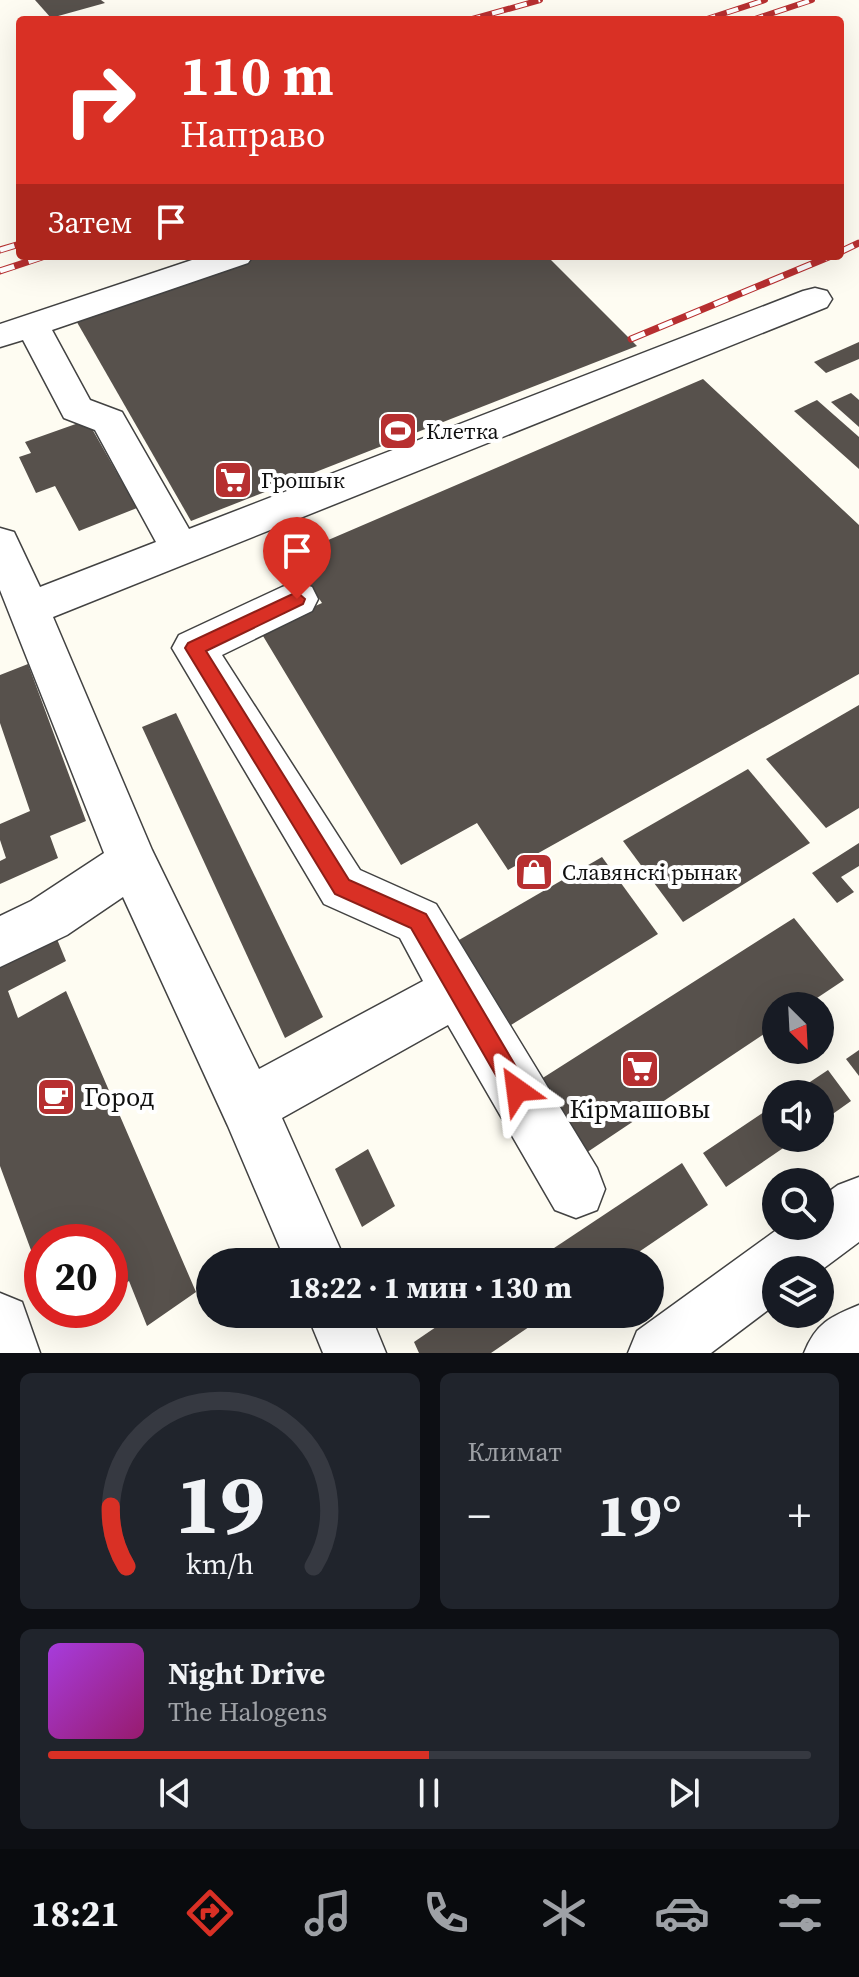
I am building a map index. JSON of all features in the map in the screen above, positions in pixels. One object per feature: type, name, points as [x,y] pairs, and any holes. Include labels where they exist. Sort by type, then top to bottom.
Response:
[{"type":"street","points":[[180,549],[109,421],[77,409],[16,331],[225,260]]},
{"type":"street","points":[[29,609],[815,299]]},
{"type":"street","points":[[0,543],[132,862],[248,1106],[310,1248]]},
{"type":"street","points":[[297,599],[194,648],[342,887],[418,921],[576,1189]]},
{"type":"street","points":[[0,942],[49,918],[132,862]]},
{"type":"street","points":[[248,1106],[458,991]]},
{"type":"street","points":[[659,1353],[859,1206]]},
{"type":"street","points":[[0,1324],[9,1353]]},
{"type":"street","points":[[344,1328],[355,1353]]},
{"type":"street","points":[[835,1353],[859,1336]]},
{"type":"building","points":[[35,0],[101,0],[105,3],[58,16],[49,16]]},
{"type":"building","points":[[250,260],[551,260],[637,346],[191,521],[74,317]]},
{"type":"building","points":[[859,342],[859,359],[826,373],[814,362]]},
{"type":"building","points":[[703,379],[859,525],[859,674],[508,870],[477,823],[401,865],[260,631],[322,603],[291,556]]},
{"type":"building","points":[[851,393],[859,400],[859,427],[831,402]]},
{"type":"building","points":[[817,400],[859,437],[859,469],[794,411]]},
{"type":"building","points":[[87,420],[137,508],[79,531],[55,486],[36,493],[19,457],[31,453],[25,442]]},
{"type":"building","points":[[28,664],[86,821],[50,836],[58,858],[0,884],[0,861],[6,858],[0,840],[0,824],[30,811],[0,723],[0,675]]},
{"type":"building","points":[[859,705],[859,808],[826,828],[766,759]]},
{"type":"building","points":[[176,713],[323,1017],[285,1038],[142,727]]},
{"type":"building","points":[[748,769],[810,843],[683,922],[623,841]]},
{"type":"building","points":[[859,843],[859,866],[841,877],[854,892],[837,903],[812,873]]},
{"type":"building","points":[[602,857],[658,934],[511,1025],[459,940]]},
{"type":"building","name":"Город","points":[[43,905],[66,961],[8,991],[18,1018],[66,991],[196,1292],[147,1326],[128,1282],[128,1224],[24,1224],[24,1231],[0,1166],[0,927]]},
{"type":"building","points":[[794,918],[844,980],[826,992],[762,992],[762,1035],[571,1163],[527,1088]]},
{"type":"building","points":[[859,1050],[859,1076],[846,1059]]},
{"type":"building","points":[[828,1070],[851,1101],[834,1113],[834,1080],[813,1080]]},
{"type":"building","points":[[762,1113],[762,1152],[777,1152],[726,1187],[703,1153]]},
{"type":"building","points":[[368,1149],[395,1206],[362,1227],[335,1169]]},
{"type":"building","points":[[682,1163],[708,1205],[645,1248],[554,1248]]},
{"type":"building","points":[[434,1328],[528,1328],[491,1353],[419,1353],[414,1342]]},
{"type":"railway","points":[[483,16],[540,0]]},
{"type":"railway","points":[[716,16],[765,0]]},
{"type":"railway","points":[[764,16],[812,0]]},
{"type":"railway","points":[[844,250],[859,243]]},
{"type":"railway","points":[[0,250],[16,245]]},
{"type":"railway","points":[[0,271],[33,260]]},
{"type":"railway","points":[[631,339],[821,260]]},
{"type":"place","name":"Клетка","points":[[398,431]]},
{"type":"place","name":"Грошык","points":[[233,480]]},
{"type":"place","name":"Славянскі рынак","points":[[534,872]]},
{"type":"place","name":"Кірмашовы","points":[[640,1069]]},
{"type":"place","name":"Город","points":[[56,1097]]},
{"type":"route","points":[[297,599],[194,648],[342,887],[418,921],[517,1090]]}]
